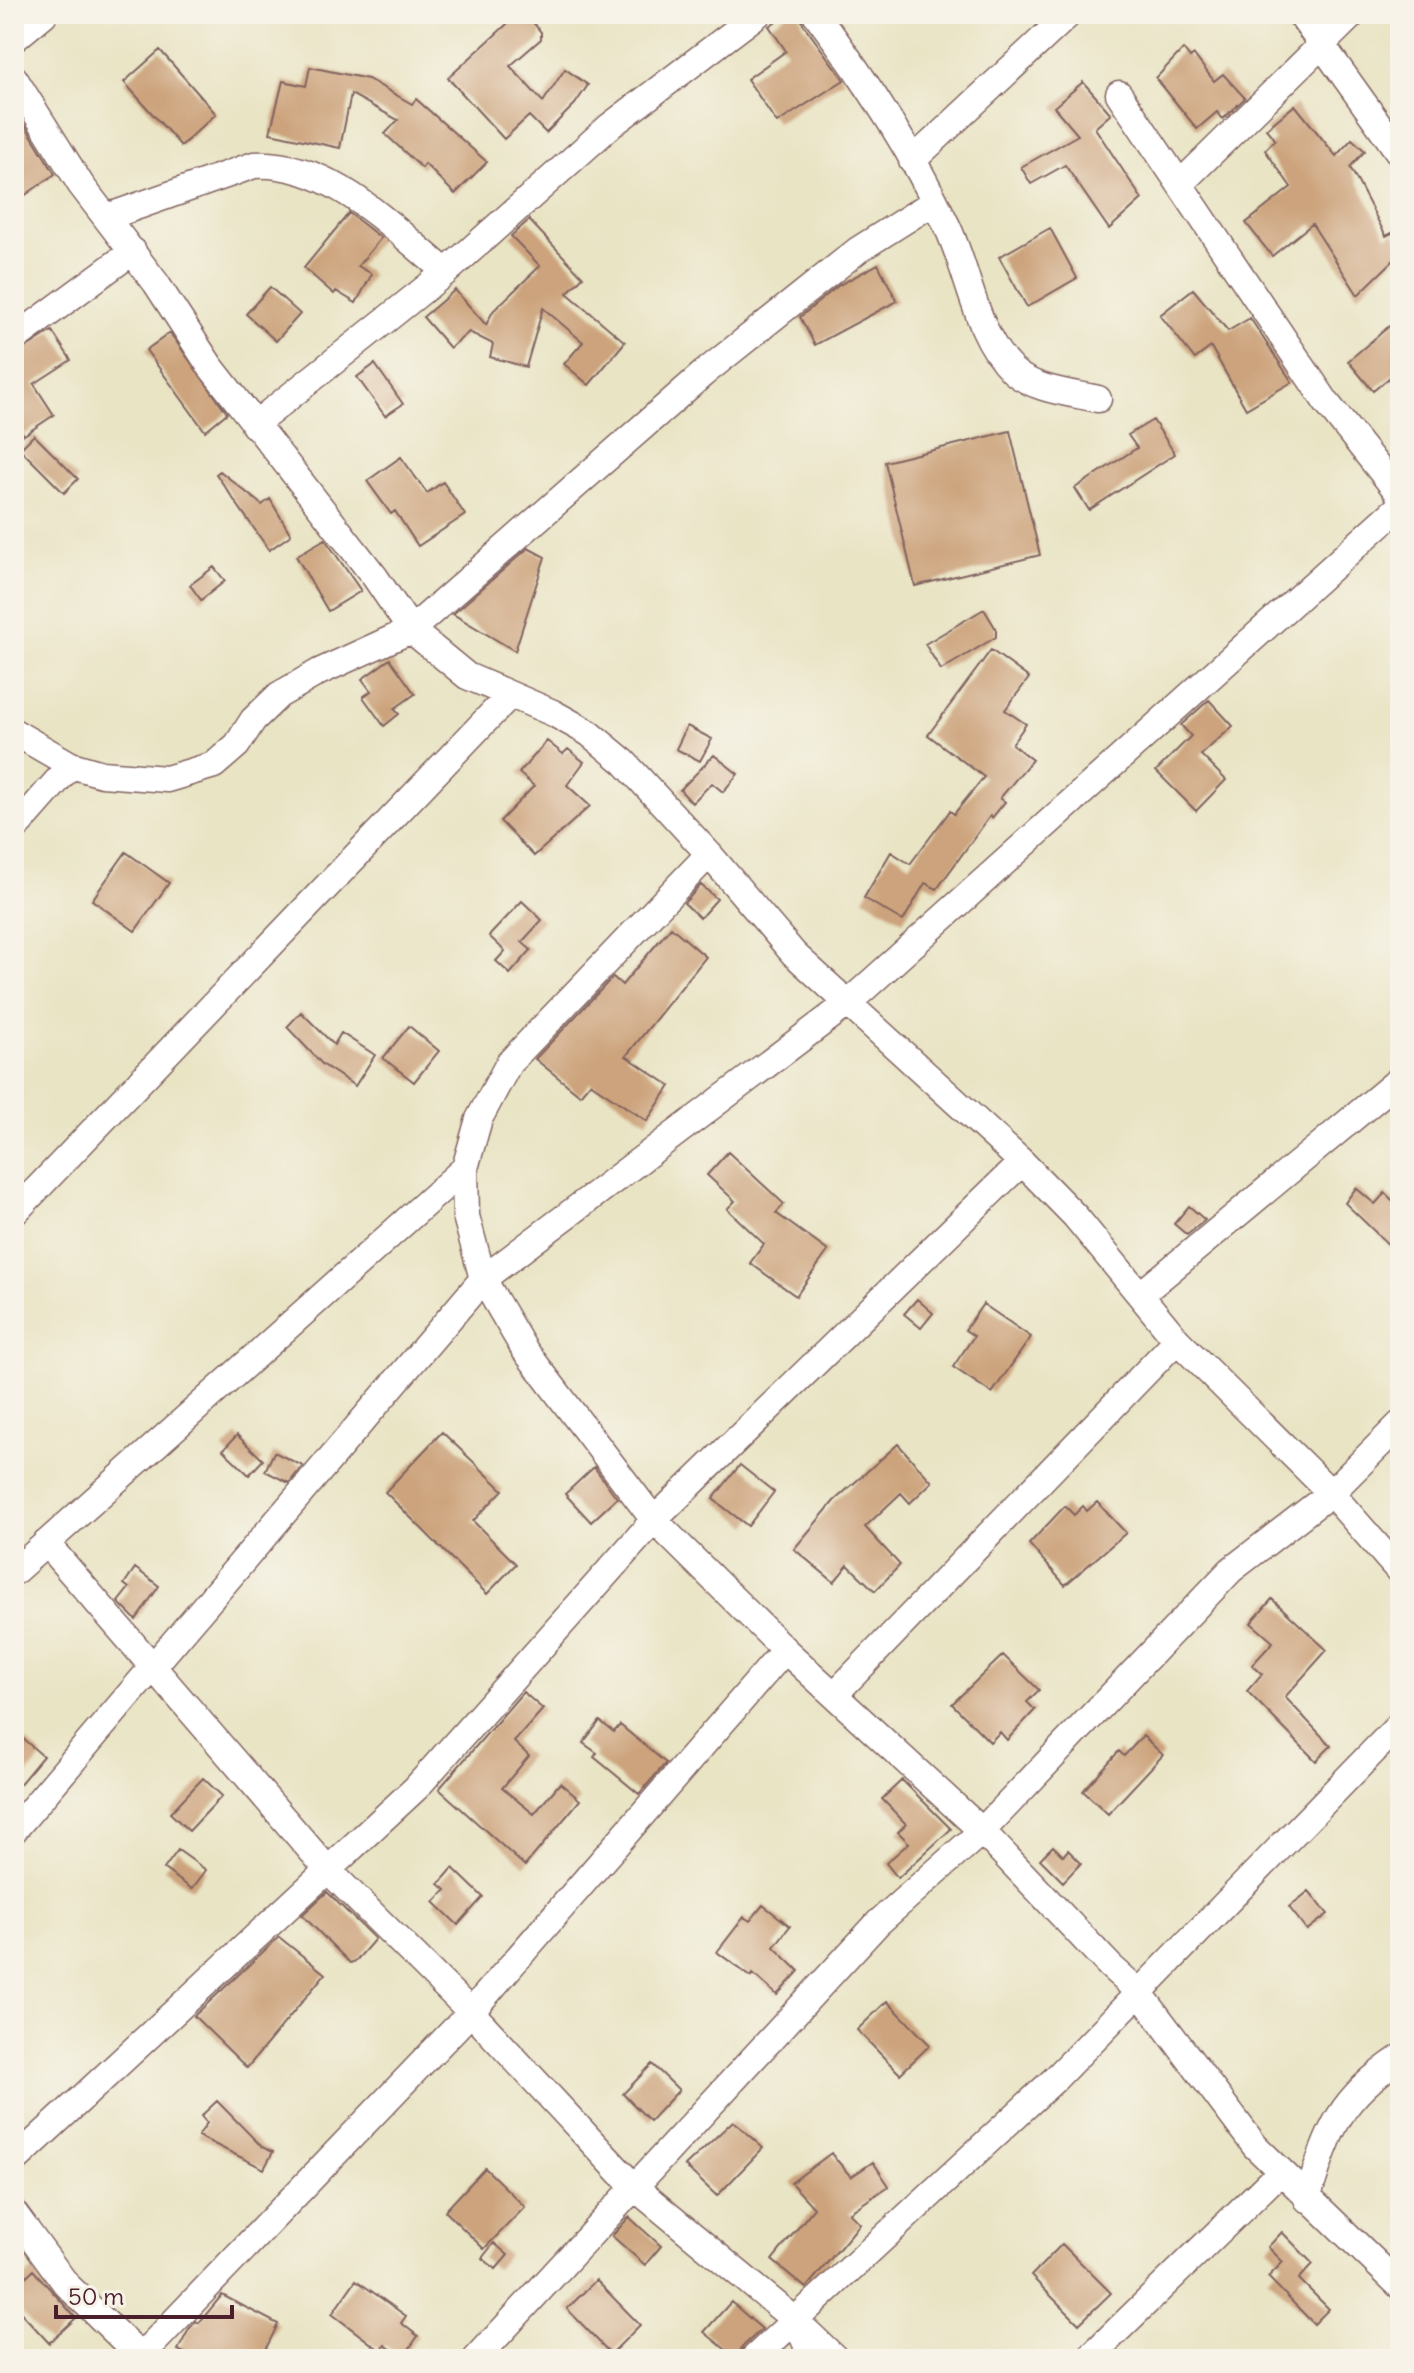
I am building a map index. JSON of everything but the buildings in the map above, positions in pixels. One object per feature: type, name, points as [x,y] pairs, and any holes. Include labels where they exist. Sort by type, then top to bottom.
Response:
[{"type":"street","points":[[14,39],[44,14]]},
{"type":"street","points":[[254,425],[446,272],[610,126],[758,14]]},
{"type":"street","points":[[816,14],[856,67],[912,161],[948,227],[985,326],[1014,372],[1039,385],[1098,399]]},
{"type":"street","points":[[912,161],[1069,14]]},
{"type":"street","points":[[1300,14],[1400,154]]},
{"type":"street","points":[[1180,184],[1353,14]]},
{"type":"street","points":[[14,78],[81,185],[133,251],[254,425],[375,577],[411,630],[467,676],[553,713],[589,733],[624,762],[709,854],[794,954],[1022,1162],[1075,1216],[1177,1340],[1331,1493],[1400,1572]]},
{"type":"street","points":[[1119,94],[1326,402],[1400,495]]},
{"type":"street","points":[[107,217],[254,165],[276,164],[307,172],[348,191],[446,272]]},
{"type":"street","points":[[14,732],[71,765],[102,774],[167,779],[189,775],[214,765],[237,745],[253,720],[279,695],[411,630],[704,373],[858,250],[934,202]]},
{"type":"street","points":[[14,339],[133,251]]},
{"type":"street","points":[[14,1830],[483,1279],[847,1004],[1400,506]]},
{"type":"street","points":[[14,1213],[509,696]]},
{"type":"street","points":[[14,830],[71,765]]},
{"type":"street","points":[[709,854],[509,1063],[479,1119],[465,1168],[466,1216],[483,1279],[524,1349],[654,1520],[785,1650],[982,1831],[1099,1955],[1139,1992],[1255,2146],[1400,2286]]},
{"type":"street","points":[[1140,1295],[1400,1079]]},
{"type":"street","points":[[14,2161],[416,1788],[654,1520],[1022,1162]]},
{"type":"street","points":[[14,1572],[465,1168]]},
{"type":"street","points":[[835,1694],[1177,1340]]},
{"type":"street","points":[[476,2359],[878,1923],[982,1831],[1231,1570],[1331,1493],[1400,1424]]},
{"type":"street","points":[[46,1543],[328,1870],[471,2012],[633,2186],[795,2320],[836,2359]]},
{"type":"street","points":[[14,2213],[66,2284],[141,2358],[471,2012],[785,1650]]},
{"type":"street","points":[[753,2359],[1055,2079],[1400,1724]]},
{"type":"street","points":[[1307,2199],[1328,2134],[1348,2101],[1374,2075],[1400,2058]]},
{"type":"street","points":[[1088,2359],[1281,2171]]},
{"type":"street","points":[[795,2320],[807,2345],[806,2359]]}]
